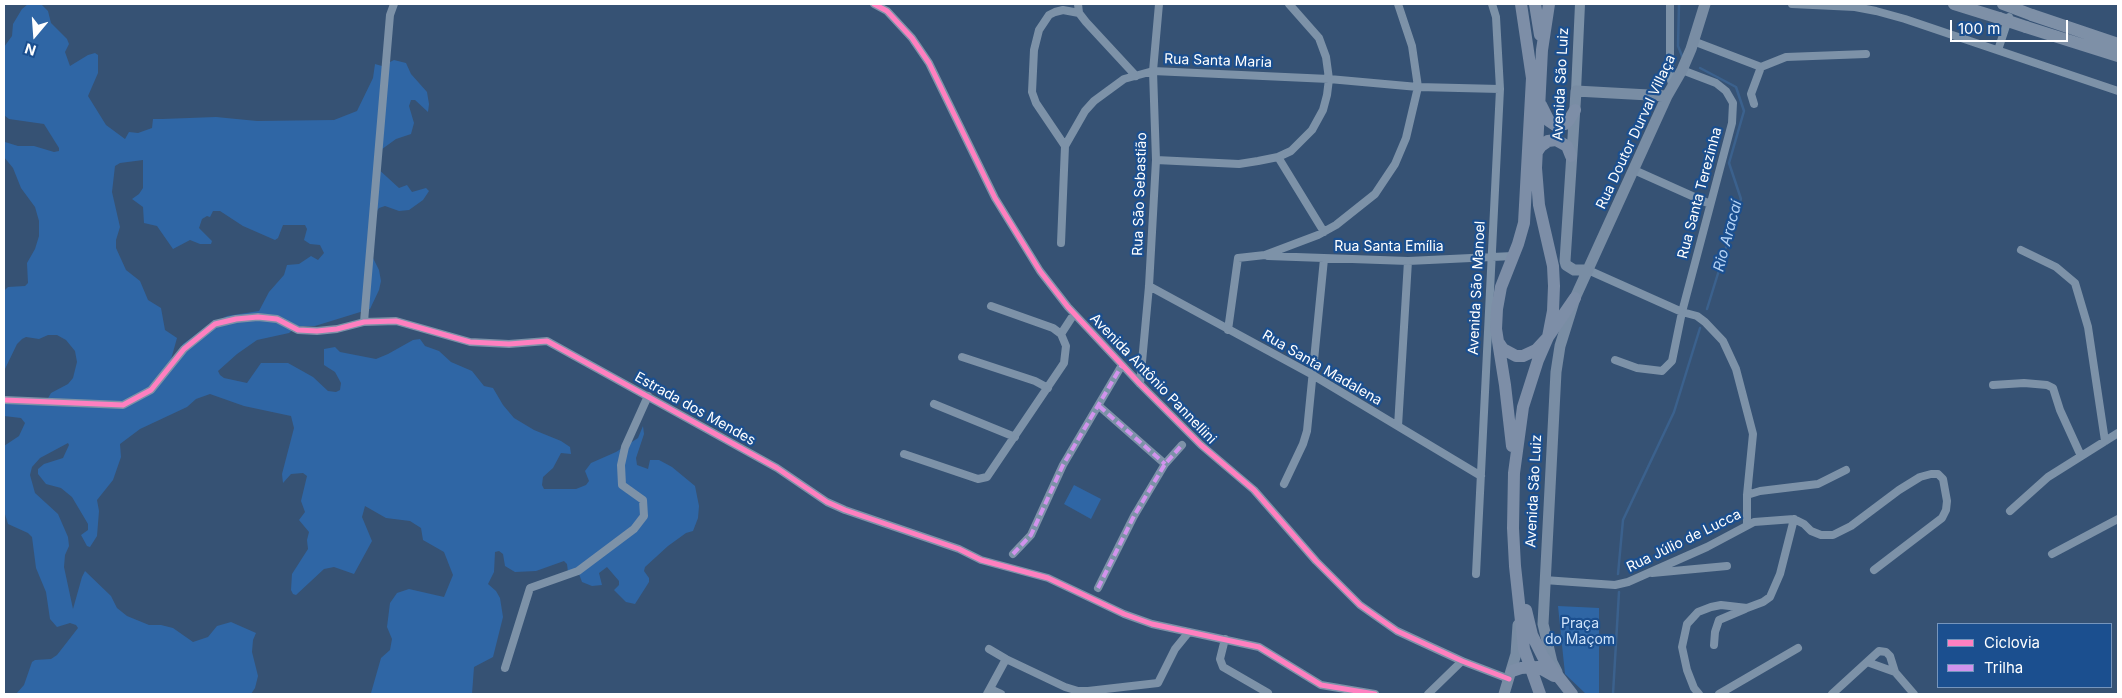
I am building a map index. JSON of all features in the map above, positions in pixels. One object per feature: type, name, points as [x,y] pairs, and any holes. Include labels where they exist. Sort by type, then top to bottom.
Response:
[{"type":"highway","points":[[1954,4],[2118,56]]},
{"type":"highway","points":[[2002,4],[2118,44]]},
{"type":"main road","points":[[1514,474],[1523,407],[1538,360],[1548,337],[1554,286],[1553,266],[1539,205],[1536,168],[1532,150],[1532,78],[1521,4]]},
{"type":"main road","points":[[1535,4],[1542,50]]},
{"type":"main road","points":[[1540,694],[1524,649],[1513,528],[1514,474],[1507,398],[1496,329],[1501,287],[1514,256],[1524,223],[1532,150],[1540,104],[1542,50],[1549,4]]},
{"type":"main road","name":"Rua Doutor Durval Villaça","points":[[1576,298],[1670,91],[1682,70],[1705,4]]},
{"type":"main road","points":[[1576,91],[1670,91]]},
{"type":"main road","name":"Avenida São Luiz","points":[[1576,91],[1564,256],[1570,268],[1588,270]]},
{"type":"main road","points":[[1540,104],[1549,121],[1555,125],[1565,124],[1575,110]]},
{"type":"main road","points":[[1532,150],[1548,141],[1556,140],[1568,146],[1571,156]]},
{"type":"main road","points":[[1499,343],[1509,353],[1523,356],[1536,350],[1548,337],[1576,298]]},
{"type":"main road","name":"Avenida São Luiz","points":[[1561,682],[1552,662],[1543,624],[1544,580],[1556,372],[1560,346],[1576,298]]},
{"type":"main road","points":[[1517,580],[1536,645],[1561,682]]},
{"type":"main road","points":[[1504,694],[1511,675],[1520,613]]},
{"type":"main road","points":[[1511,675],[1538,667],[1548,671],[1572,694]]},
{"type":"street","points":[[364,322],[390,15],[394,4]]},
{"type":"street","name":"Avenida Antônio Pannellini","points":[[874,4],[887,11],[906,32],[929,63],[995,198],[1040,271],[1074,314],[1140,384],[1201,445],[1254,490],[1316,561],[1360,605],[1397,631],[1462,660],[1511,675]]},
{"type":"street","points":[[1078,4],[1079,13],[1136,76]]},
{"type":"street","name":"Rua São Sebastião","points":[[1140,384],[1149,286],[1156,160],[1153,71],[1159,4]]},
{"type":"street","points":[[1156,160],[1239,164],[1278,157],[1291,151],[1312,130],[1328,95],[1329,79],[1326,57],[1319,38],[1289,4]]},
{"type":"street","points":[[1228,330],[1238,258],[1265,255],[1324,232],[1336,225],[1374,194],[1395,164],[1406,138],[1418,87],[1412,46],[1398,4]]},
{"type":"street","name":"Avenida São Manoel","points":[[1476,574],[1500,89],[1496,17],[1492,4]]},
{"type":"street","name":"Avenida São Luiz","points":[[1576,91],[1580,4]]},
{"type":"street","points":[[1670,4],[1670,91]]},
{"type":"street","points":[[1792,4],[1876,10],[2118,91]]},
{"type":"street","points":[[1998,50],[2014,4]]},
{"type":"street","points":[[1065,146],[1036,103],[1032,92],[1034,50],[1039,30],[1049,15],[1063,10],[1079,13]]},
{"type":"street","points":[[1693,41],[1760,66],[1786,58],[1866,54]]},
{"type":"street","points":[[1754,104],[1752,94],[1760,66]]},
{"type":"street","name":"Rua Santa Terezinha","points":[[1615,360],[1637,368],[1662,371],[1672,361],[1682,312],[1732,123],[1733,103],[1726,91],[1716,83],[1682,70]]},
{"type":"street","name":"Rua Santa Maria","points":[[1061,243],[1065,146],[1085,111],[1094,101],[1124,79],[1153,71],[1329,79],[1418,87],[1500,89]]},
{"type":"street","points":[[1278,157],[1324,232]]},
{"type":"street","points":[[1634,170],[1710,204]]},
{"type":"street","points":[[2021,250],[2056,267],[2075,283],[2088,327],[2106,441]]},
{"type":"street","name":"Rua Santa Emília","points":[[1265,255],[1324,259],[1408,261],[1514,256]]},
{"type":"street","points":[[1284,484],[1303,444],[1307,431],[1311,374],[1324,259]]},
{"type":"street","points":[[1398,426],[1408,261]]},
{"type":"street","points":[[1491,269],[1501,287]]},
{"type":"street","points":[[1588,270],[1682,312],[1697,316],[1723,342],[1736,369],[1753,434],[1747,495],[1747,524]]},
{"type":"street","name":"Rua Santa Madalena","points":[[1149,286],[1311,374],[1481,476]]},
{"type":"street","points":[[904,454],[984,479],[990,475],[1064,363],[1066,346],[1061,334],[1053,328],[991,306]]},
{"type":"street","points":[[1061,334],[1074,314]]},
{"type":"street","name":"Estrada dos Mendes","points":[[4,400],[123,406],[151,390],[184,349],[215,324],[236,319],[258,317],[277,319],[298,330],[317,331],[337,329],[364,322],[396,321],[470,342],[509,344],[547,341],[777,468],[827,502],[845,510],[958,549],[981,560],[1048,578],[1124,614],[1174,630],[1259,647],[1321,686],[1375,694]]},
{"type":"street","points":[[962,357],[1035,381],[1048,388]]},
{"type":"street","points":[[1013,554],[1033,531],[1063,465],[1122,365]]},
{"type":"street","points":[[1993,385],[2047,385],[2052,388],[2081,456]]},
{"type":"street","points":[[505,668],[530,588],[578,572],[634,530],[644,516],[643,500],[622,485],[621,465],[625,447],[648,396]]},
{"type":"street","points":[[934,404],[1015,437]]},
{"type":"street","points":[[1099,406],[1165,464]]},
{"type":"street","points":[[2010,511],[2048,477],[2118,433]]},
{"type":"street","points":[[1098,588],[1134,516],[1165,464],[1182,445]]},
{"type":"street","points":[[1747,495],[1760,491],[1818,484],[1846,470]]},
{"type":"street","points":[[1714,645],[1715,632],[1719,620],[1763,602],[1770,597],[1775,589],[1794,519],[1804,524],[1811,531],[1821,535],[1833,535],[1857,521],[1899,490],[1920,478],[1938,474],[1943,479],[1947,501],[1946,510],[1942,518],[1874,570]]},
{"type":"street","name":"Rua Júlio de Lucca","points":[[1544,580],[1614,585],[1628,582],[1707,546],[1747,524],[1794,519]]},
{"type":"street","points":[[2052,554],[2118,519]]},
{"type":"street","points":[[1645,574],[1728,566]]},
{"type":"street","points":[[1699,694],[1694,688],[1687,670],[1682,647],[1687,624],[1698,612],[1711,606],[1721,605],[1747,608]]},
{"type":"street","points":[[1174,630],[1174,649]]},
{"type":"street","points":[[989,649],[1065,687],[1078,691],[1088,691],[1158,682],[1174,649],[1188,633]]},
{"type":"street","points":[[1225,639],[1220,659],[1223,667],[1268,693]]},
{"type":"street","points":[[1719,694],[1798,648]]},
{"type":"street","points":[[1832,694],[1879,651],[1886,652],[1893,661],[1895,672]]},
{"type":"street","points":[[1001,694],[989,692],[1006,659]]},
{"type":"street","points":[[1428,694],[1462,660]]},
{"type":"street","points":[[1867,662],[1895,672],[1914,694]]},
{"type":"green space","points":[[28,4],[41,4],[48,11],[51,23],[67,39],[69,44],[65,52],[70,66],[88,55],[95,53],[98,55],[98,73],[88,96],[106,125],[125,139],[129,132],[138,133],[152,128],[153,119],[216,117],[257,121],[334,120],[357,111],[373,78],[375,64],[382,66],[394,60],[406,63],[411,74],[427,92],[428,112],[415,100],[411,100],[409,106],[414,123],[411,134],[396,139],[378,152],[376,167],[399,188],[407,185],[412,192],[426,188],[429,191],[423,200],[409,210],[399,211],[385,206],[379,208],[375,214],[369,250],[379,270],[381,281],[370,309],[315,326],[297,326],[289,333],[257,340],[218,371],[224,378],[247,383],[261,363],[288,363],[313,377],[328,391],[336,392],[340,390],[341,383],[335,372],[324,365],[324,349],[335,347],[340,352],[376,359],[413,340],[420,339],[425,346],[439,351],[451,362],[472,371],[484,386],[493,388],[503,405],[514,418],[570,447],[571,454],[561,453],[553,468],[543,477],[542,485],[544,489],[576,489],[586,485],[589,481],[585,471],[591,463],[616,452],[638,438],[643,426],[644,434],[636,458],[637,465],[648,469],[650,460],[659,460],[672,467],[695,486],[699,506],[698,518],[693,531],[686,533],[668,546],[645,567],[644,571],[649,578],[649,582],[635,604],[626,602],[614,590],[619,585],[619,581],[607,567],[599,573],[602,585],[592,586],[582,582],[579,574],[568,572],[567,564],[564,561],[536,571],[515,572],[505,566],[503,554],[499,551],[495,552],[494,572],[488,584],[496,591],[500,598],[503,617],[493,657],[474,667],[472,694],[372,694],[381,658],[390,650],[392,639],[387,627],[390,603],[397,593],[409,589],[444,597],[453,575],[444,552],[423,540],[421,528],[410,521],[386,518],[365,506],[362,517],[372,541],[354,574],[334,567],[324,569],[296,595],[293,594],[291,590],[292,574],[308,549],[307,540],[309,532],[299,520],[305,512],[301,501],[307,476],[303,473],[291,474],[283,483],[282,474],[294,428],[291,416],[244,406],[210,394],[196,399],[187,407],[140,429],[120,444],[121,457],[113,480],[97,500],[99,511],[97,536],[90,547],[87,546],[81,535],[88,530],[88,524],[72,497],[61,488],[46,484],[38,474],[38,469],[44,464],[63,458],[69,445],[68,443],[40,458],[32,467],[30,475],[35,493],[58,514],[68,537],[69,546],[65,555],[64,567],[73,609],[85,571],[111,596],[117,608],[127,616],[149,625],[173,628],[193,642],[208,637],[217,626],[231,622],[256,633],[252,652],[258,676],[255,688],[251,694],[16,694],[24,685],[32,662],[35,660],[51,659],[57,655],[78,628],[70,623],[57,627],[50,619],[46,592],[36,568],[32,537],[28,533],[8,524],[4,511],[4,446],[19,436],[25,423],[21,418],[4,416],[4,400],[47,400],[51,393],[68,384],[73,378],[77,362],[75,351],[66,340],[57,335],[48,335],[39,339],[26,337],[17,344],[4,371],[4,291],[8,287],[25,286],[28,283],[27,263],[35,249],[39,236],[39,221],[35,207],[21,188],[13,168],[4,157],[4,138],[5,142],[18,146],[34,146],[54,152],[59,151],[44,124],[9,119],[4,115],[4,47],[12,36],[13,24],[22,9]],"holes":[[[143,160],[143,188],[132,199],[143,207],[144,223],[157,226],[173,249],[190,240],[200,244],[211,244],[212,241],[199,228],[202,219],[207,216],[210,217],[213,211],[220,211],[243,226],[275,240],[278,238],[283,225],[305,225],[307,229],[304,240],[310,244],[320,245],[324,253],[318,260],[311,256],[299,264],[287,265],[284,275],[269,292],[259,311],[227,316],[206,327],[183,344],[170,363],[177,338],[165,330],[161,308],[148,300],[140,281],[126,270],[116,248],[120,227],[112,192],[115,166],[120,163]]]},
{"type":"green space","points":[[1074,485],[1101,499],[1091,519],[1064,504]]},
{"type":"green space","name":"Praça do Maçom","points":[[1558,606],[1599,608],[1599,694],[1586,694],[1565,674]]},
{"type":"waterway","name":"Rio Aracaí","points":[[1679,4],[1678,46],[1682,56]]},
{"type":"waterway","name":"Rio Aracaí","points":[[1700,68],[1736,87],[1744,111],[1729,163],[1741,199],[1707,309]]},
{"type":"waterway","name":"Rio Aracaí","points":[[1618,574],[1623,520],[1674,412],[1700,328]]},
{"type":"waterway","name":"Rio Aracaí","points":[[1613,694],[1619,592]]},
{"type":"marked path","points":[[1013,554],[1031,535],[1063,465],[1122,365]]},
{"type":"marked path","points":[[1099,406],[1165,464]]},
{"type":"marked path","points":[[1098,588],[1134,516],[1165,464],[1182,445]]},
{"type":"cycle path","points":[[874,4],[887,11],[912,38],[929,63],[995,198],[1040,271],[1068,307],[1140,384],[1201,445],[1254,490],[1316,561],[1360,605],[1397,631],[1462,661],[1509,679]]},
{"type":"cycle path","points":[[4,400],[123,405],[151,390],[184,349],[215,324],[236,319],[258,317],[277,319],[298,330],[317,331],[337,329],[364,322],[396,321],[470,342],[509,344],[547,341],[777,468],[827,502],[845,510],[959,549],[981,560],[1048,578],[1124,614],[1152,624],[1259,647],[1321,685],[1375,694]]}]
